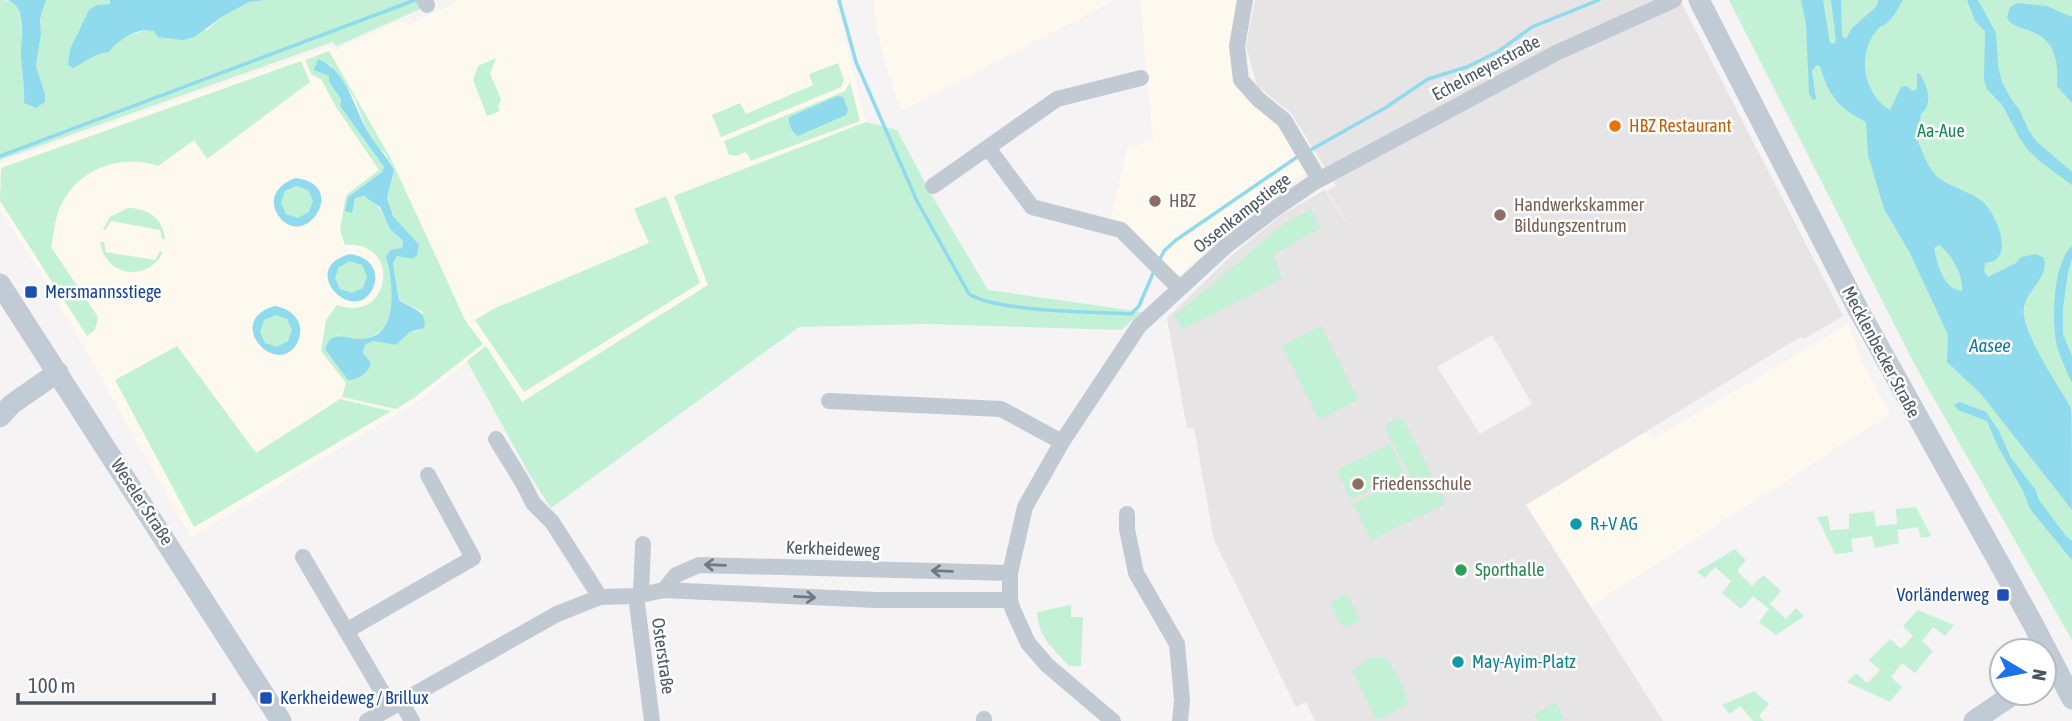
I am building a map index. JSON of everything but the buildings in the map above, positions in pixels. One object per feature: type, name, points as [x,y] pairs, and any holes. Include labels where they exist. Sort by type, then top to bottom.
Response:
[{"type":"street","name":"Ossenkampstiege","points":[[1113,721],[1047,665],[1028,643],[1010,600],[1010,573],[1025,507],[1062,442],[1139,326],[1174,283],[1319,179],[1284,120],[1258,99],[1241,80],[1237,46],[1245,0]]},
{"type":"street","name":"Echelmeyerstraße","points":[[1319,179],[1556,52],[1674,0]]},
{"type":"street","name":"Mecklenbecker Straße","points":[[1699,0],[1859,312],[2033,637]]},
{"type":"street","points":[[933,186],[1057,99],[1141,78]]},
{"type":"street","points":[[988,148],[1032,207],[1121,230],[1174,283]]},
{"type":"street","name":"Weseler Straße","points":[[0,284],[281,721]]},
{"type":"street","points":[[0,417],[12,404],[58,372]]},
{"type":"street","points":[[829,401],[1000,409],[1062,442]]},
{"type":"street","points":[[496,439],[533,503],[552,522],[600,597]]},
{"type":"street","points":[[346,631],[472,558],[428,475]]},
{"type":"street","points":[[1127,514],[1127,529],[1136,573],[1177,644],[1182,700],[1180,721]]},
{"type":"street","points":[[639,595],[643,544]]},
{"type":"street","points":[[303,557],[346,631],[396,704],[412,721]]},
{"type":"street","name":"Kerkheideweg","points":[[664,590],[676,575],[699,565],[1010,573]]},
{"type":"street","name":"Kerkheideweg","points":[[367,721],[557,614],[600,597],[639,595],[664,590],[875,600],[1010,600]]},
{"type":"street","name":"Osterstraße","points":[[639,595],[652,721]]},
{"type":"street","name":"Mecklenbecker Straße","points":[[2058,680],[2072,699]]},
{"type":"street","points":[[1974,721],[1994,707]]},
{"type":"street","points":[[1087,721],[1098,708]]},
{"type":"shaded area","points":[[455,0],[835,0],[866,122],[674,196],[708,285],[522,402],[486,346],[417,402],[191,537],[34,262],[0,210],[0,163],[331,46],[336,50],[397,22],[409,24],[456,3]],"holes":[[[177,346],[256,453],[390,411],[194,527]]]},
{"type":"shaded area","points":[[874,0],[1109,0],[1110,3],[901,111],[876,26]]},
{"type":"shaded area","points":[[1140,0],[1240,0],[1231,47],[1254,104],[1278,126],[1305,173],[1175,278],[1110,222],[1127,148],[1153,140]]},
{"type":"shaded area","points":[[1255,0],[1680,0],[1843,316],[1804,339],[1800,337],[1526,505],[1663,721],[1315,721],[1306,702],[1296,707],[1214,540],[1194,428],[1187,428],[1167,318],[1231,256],[1281,215],[1325,190],[1360,244],[1327,191],[1336,186],[1291,113],[1257,86],[1246,46]],"holes":[[[1492,335],[1532,404],[1480,434],[1437,367]]]},
{"type":"shaded area","points":[[1848,324],[1861,360],[1890,414],[1588,608],[1524,506],[1646,432],[1655,438]]},
{"type":"green space","points":[[0,0],[13,1],[19,13],[24,103],[36,108],[45,102],[36,66],[41,34],[40,19],[46,0],[110,0],[110,4],[91,9],[77,34],[89,60],[97,53],[109,52],[121,37],[148,30],[207,30],[225,15],[249,2],[417,0],[420,9],[337,46],[332,42],[0,160]]},
{"type":"green space","name":"Aa-Aue","points":[[1729,0],[2072,0],[2072,640],[1917,369]]},
{"type":"green space","points":[[329,51],[390,157],[466,322],[483,344],[396,409],[342,397],[346,383],[321,351],[326,320],[337,305],[355,308],[369,303],[379,293],[383,281],[382,267],[376,255],[364,247],[345,245],[340,230],[346,195],[379,170],[336,107],[321,79],[312,75],[305,60]],"holes":[[[329,63],[355,99],[367,131],[378,148],[385,153],[394,170],[387,198],[393,216],[419,246],[417,256],[412,259],[397,256],[393,262],[399,300],[423,312],[417,331],[410,332],[396,345],[373,341],[365,345],[363,353],[371,363],[337,335],[364,339],[376,335],[384,327],[389,317],[392,292],[386,257],[402,248],[403,241],[372,200],[363,196],[348,197],[382,172],[384,167],[340,106],[341,99],[329,82]]]},
{"type":"green space","points":[[496,58],[490,74],[501,99],[498,107],[500,111],[487,116],[473,80],[478,66]]},
{"type":"green space","points":[[301,61],[310,82],[207,159],[194,140],[158,166],[130,162],[102,167],[90,173],[69,192],[57,214],[51,247],[98,317],[95,330],[87,336],[0,201],[1,168]]},
{"type":"green space","points":[[838,63],[844,80],[841,87],[721,137],[712,115],[740,103],[746,114],[813,85],[809,74]]},
{"type":"green space","points":[[850,82],[860,121],[751,161],[746,152],[736,156],[729,155],[724,141],[845,91]]},
{"type":"green space","points":[[866,122],[897,130],[988,290],[1142,312],[1121,330],[924,324],[799,327],[551,508],[467,361],[486,346],[522,402],[708,285],[674,196]]},
{"type":"green space","points":[[297,186],[308,191],[313,202],[308,213],[297,218],[286,213],[281,202],[286,191]]},
{"type":"green space","points":[[666,196],[700,283],[524,392],[475,320],[493,309],[649,243],[634,209]]},
{"type":"green space","points":[[128,208],[148,212],[158,220],[165,239],[162,239],[160,230],[111,221],[105,230],[103,229],[110,217]]},
{"type":"green space","points":[[1311,209],[1320,228],[1273,255],[1282,279],[1183,329],[1174,316],[1283,225]]},
{"type":"green space","points":[[100,242],[104,242],[106,252],[155,260],[160,251],[163,252],[148,268],[128,272],[110,263]]},
{"type":"green space","points":[[351,261],[362,266],[367,277],[362,288],[351,293],[340,288],[335,277],[340,266]]},
{"type":"green space","points":[[276,315],[287,320],[292,331],[287,342],[276,347],[265,342],[260,331],[265,320]]},
{"type":"green space","points":[[1321,326],[1358,400],[1319,420],[1282,346]]},
{"type":"green space","points":[[177,346],[256,453],[340,399],[391,411],[194,527],[115,380]]},
{"type":"green space","points":[[1402,417],[1446,503],[1371,540],[1353,504],[1410,475],[1384,426]]},
{"type":"green space","points":[[1390,444],[1405,474],[1351,500],[1337,470]]},
{"type":"green space","points":[[1916,507],[1931,536],[1921,538],[1918,527],[1897,530],[1899,543],[1875,548],[1872,536],[1851,539],[1853,552],[1835,554],[1817,517],[1828,516],[1830,530],[1849,529],[1849,514],[1874,511],[1876,526],[1897,524],[1896,509]]},
{"type":"green space","points":[[1735,549],[1746,560],[1737,571],[1752,586],[1763,575],[1781,591],[1770,604],[1786,619],[1796,608],[1804,616],[1776,635],[1759,622],[1769,609],[1753,596],[1741,609],[1722,593],[1731,581],[1715,567],[1705,578],[1697,572]]},
{"type":"green space","points":[[1347,594],[1360,620],[1343,628],[1330,603]]},
{"type":"green space","points":[[1071,605],[1071,617],[1083,617],[1081,666],[1069,666],[1047,642],[1038,621],[1037,612]]},
{"type":"green space","points":[[1918,610],[1954,625],[1945,636],[1933,627],[1922,641],[1933,651],[1915,673],[1902,663],[1891,677],[1902,687],[1890,702],[1847,682],[1856,673],[1867,683],[1880,670],[1869,660],[1890,639],[1901,649],[1913,636],[1903,626]]},
{"type":"green space","points":[[1371,658],[1386,658],[1403,685],[1408,703],[1386,717],[1376,719],[1352,670]]},
{"type":"green space","points":[[1754,691],[1769,704],[1759,716],[1764,721],[1753,721],[1740,706],[1730,714],[1722,705]]},
{"type":"green space","points":[[1556,703],[1564,718],[1559,721],[1538,721],[1534,714]]},
{"type":"water","points":[[8,0],[46,0],[40,19],[41,34],[36,66],[45,102],[36,108],[24,103],[22,23],[18,9]]},
{"type":"water","points":[[110,0],[265,0],[249,2],[194,37],[183,40],[158,37],[154,31],[148,30],[135,32],[109,52],[73,68],[68,65],[70,49],[89,10],[97,5],[110,4]]},
{"type":"water","name":"Aasee","points":[[1801,0],[1823,0],[1830,43],[1833,44],[1836,41],[1831,0],[1841,0],[1842,36],[1846,39],[1852,28],[1876,7],[1879,0],[1903,0],[1892,18],[1878,29],[1871,39],[1865,61],[1869,84],[1881,103],[1890,110],[1901,87],[1907,86],[1912,91],[1917,89],[1917,73],[1920,74],[1927,89],[1928,100],[1915,136],[1928,164],[1939,178],[1983,202],[1996,221],[2002,248],[1995,260],[1985,263],[1984,271],[1988,277],[2016,263],[2021,257],[2036,254],[2044,258],[2043,273],[2026,300],[2024,316],[2037,350],[2071,408],[2072,510],[1981,394],[1947,362],[1948,335],[1910,253],[1884,209],[1868,155],[1866,122],[1836,100],[1820,66],[1817,65],[1812,71],[1816,99],[1813,100],[1809,94],[1806,24]],"holes":[[[1939,245],[1959,272],[1962,291],[1950,286],[1942,275],[1934,248]]]},
{"type":"water","points":[[1967,0],[1978,0],[1996,33],[2002,82],[2028,129],[2036,141],[2072,172],[2072,185],[2028,150],[2003,106],[1987,89],[1984,80],[1985,31],[1975,21]]},
{"type":"water","points":[[2017,3],[2047,6],[2072,17],[2072,103],[2057,86],[2055,55],[2048,43],[2007,18],[2010,7]]},
{"type":"water","points":[[318,59],[337,72],[369,134],[394,170],[387,198],[393,216],[419,245],[417,256],[412,259],[397,256],[393,263],[399,300],[424,317],[424,328],[410,332],[396,345],[373,341],[365,345],[363,353],[371,363],[370,367],[352,380],[348,380],[325,349],[335,337],[362,339],[374,336],[383,329],[391,307],[392,293],[386,257],[390,250],[402,248],[403,241],[390,229],[380,207],[364,196],[355,198],[352,213],[345,211],[348,197],[382,172],[384,167],[340,106],[341,99],[329,82],[329,76],[314,70]]},
{"type":"water","points":[[837,96],[843,97],[848,110],[846,115],[798,136],[794,133],[789,117]]},
{"type":"water","points":[[296,178],[312,183],[320,192],[321,203],[317,213],[309,222],[299,226],[288,225],[275,209],[276,192]],"holes":[[[296,186],[308,190],[313,201],[309,212],[298,218],[286,214],[281,203],[285,191]]]},
{"type":"water","points":[[2072,246],[2063,309],[2063,334],[2072,356],[2072,383],[2057,346],[2054,319],[2055,291],[2061,264]]},
{"type":"water","points":[[350,254],[371,265],[375,281],[364,299],[354,302],[343,299],[334,291],[328,271],[335,261]],"holes":[[[350,261],[362,265],[367,276],[363,288],[352,293],[340,289],[335,278],[339,267]]]},
{"type":"water","points":[[275,306],[292,313],[299,322],[298,341],[289,352],[279,355],[268,352],[259,344],[253,324],[260,313]],"holes":[[[275,315],[287,319],[292,330],[288,341],[277,347],[265,343],[260,332],[264,320]]]},
{"type":"water","name":"Aasee","points":[[1960,402],[1986,412],[1999,431],[2011,458],[2035,489],[2039,500],[2072,541],[2072,560],[2030,509],[1987,421],[1958,410],[1954,405]]},
{"type":"waterway","points":[[0,156],[415,0]]},
{"type":"waterway","points":[[839,0],[856,62],[917,201],[969,294],[982,300],[1023,308],[1131,314],[1139,306],[1154,271]]},
{"type":"waterway","points":[[1307,152],[1385,108],[1428,79],[1467,67],[1499,51],[1532,27],[1599,0]]},
{"type":"waterway","points":[[1159,261],[1164,251],[1176,240],[1300,155]]},
{"type":"place","name":"HBZ Restaurant","points":[[1615,126]]},
{"type":"place","name":"HBZ","points":[[1155,201]]},
{"type":"place","name":"Handwerkskammer Bildungszentrum","points":[[1500,215]]},
{"type":"place","name":"Mersmannsstiege","points":[[31,292]]},
{"type":"place","name":"Friedensschule","points":[[1358,484]]},
{"type":"place","name":"R+V AG","points":[[1576,524]]},
{"type":"place","name":"Sporthalle","points":[[1461,570]]},
{"type":"place","name":"Vorländerweg","points":[[2003,595]]},
{"type":"place","name":"May-Ayim-Platz","points":[[1458,662]]},
{"type":"place","name":"Kerkheideweg / Brillux","points":[[266,698]]}]
